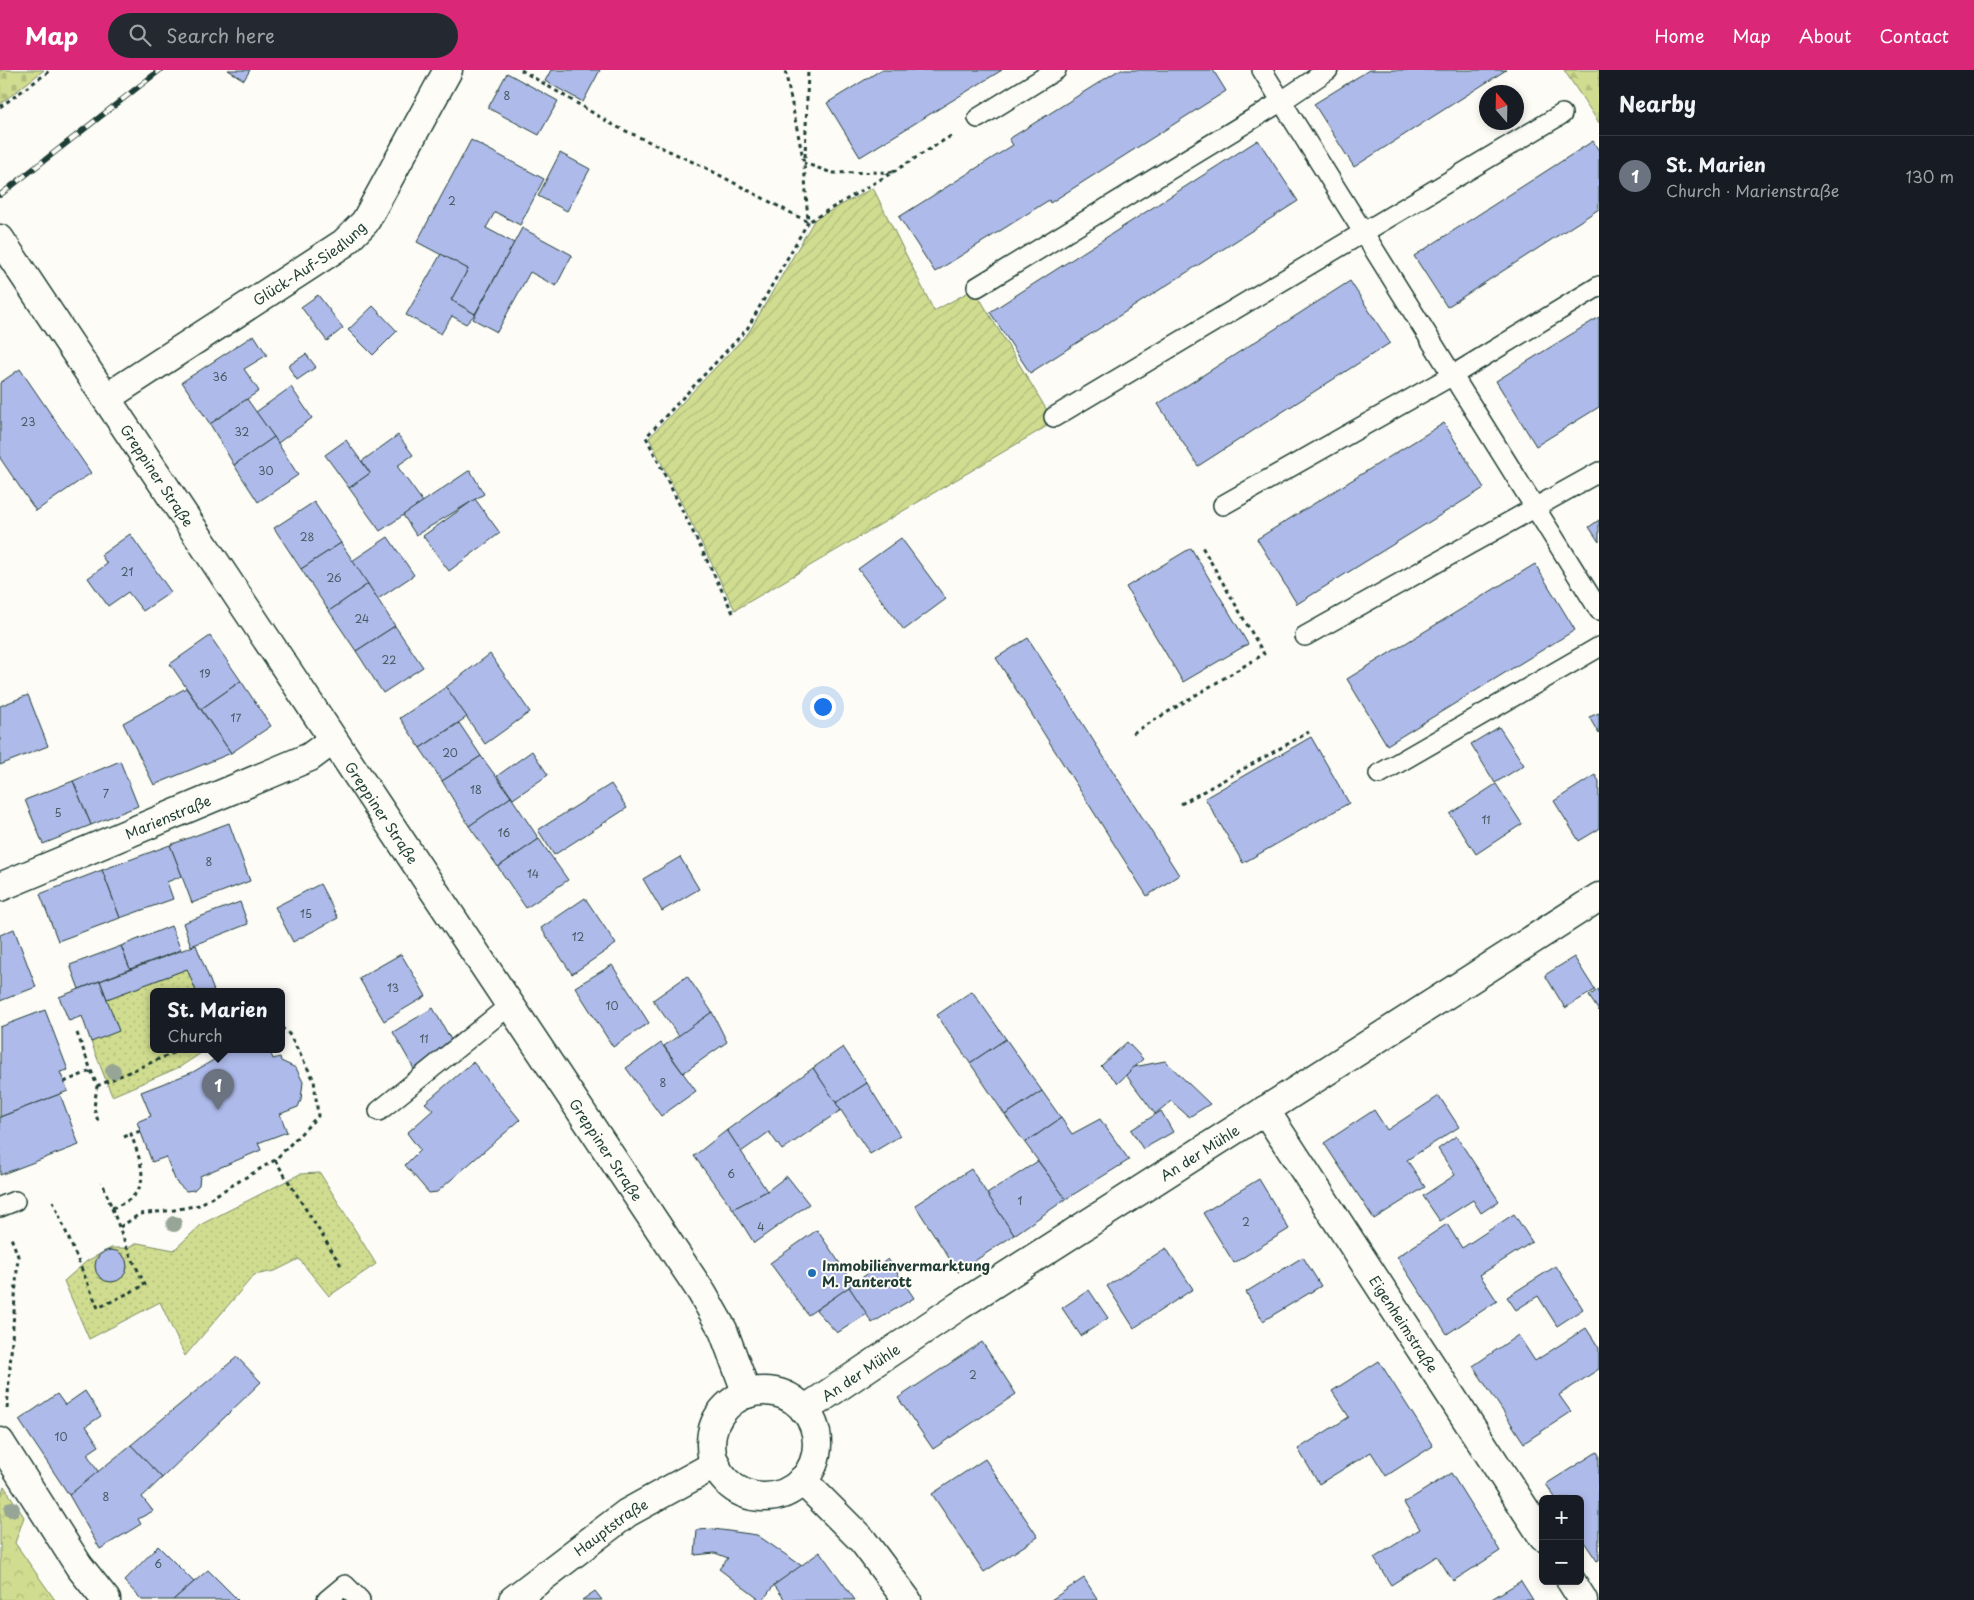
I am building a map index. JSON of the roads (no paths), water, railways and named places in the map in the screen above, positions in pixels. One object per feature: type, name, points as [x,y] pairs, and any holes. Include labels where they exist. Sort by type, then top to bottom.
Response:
[{"type":"street","name":"Glück-Auf-Siedlung","points":[[106,398],[344,243],[365,222],[448,70]]},
{"type":"street","name":"Greppiner Straße","points":[[0,238],[702,1293],[724,1330],[747,1394]]},
{"type":"street","name":"Marienstraße","points":[[0,887],[310,757],[333,740]]},
{"type":"street","name":"An der Mühle","points":[[804,1410],[959,1306],[1599,897]]},
{"type":"street","name":"Eigenheimstraße","points":[[1265,1110],[1539,1532]]},
{"type":"street","points":[[774,1392],[790,1398],[804,1410],[814,1426],[817,1445],[812,1464],[802,1480],[780,1494],[772,1496],[754,1496],[731,1485],[716,1464],[711,1448],[716,1423],[726,1408],[747,1394],[774,1392]]},
{"type":"street","points":[[2,1445],[79,1566],[106,1600]]},
{"type":"street","name":"Hauptstraße","points":[[513,1600],[627,1513],[716,1464]]},
{"type":"street","points":[[802,1480],[863,1541],[908,1600]]},
{"type":"street","points":[[1574,1585],[1583,1600]]},
{"type":"lane","points":[[978,118],[1056,70]]},
{"type":"lane","points":[[1262,70],[1599,610]]},
{"type":"lane","points":[[977,288],[1282,101],[1328,70]]},
{"type":"lane","points":[[1054,418],[1562,114]]},
{"type":"lane","points":[[1222,505],[1453,375],[1599,286]]},
{"type":"lane","points":[[1305,636],[1599,472]]},
{"type":"lane","points":[[1379,774],[1599,646]]},
{"type":"lane","points":[[379,1111],[510,1005]]},
{"type":"lane","points":[[327,1600],[345,1584],[360,1600]]},
{"type":"railway","points":[[0,195],[160,70]]},
{"type":"place","name":"St. Marien","points":[[218,1110]]},
{"type":"place","name":"Immobilienvermarktung M. Panterott","points":[[812,1273]]}]
